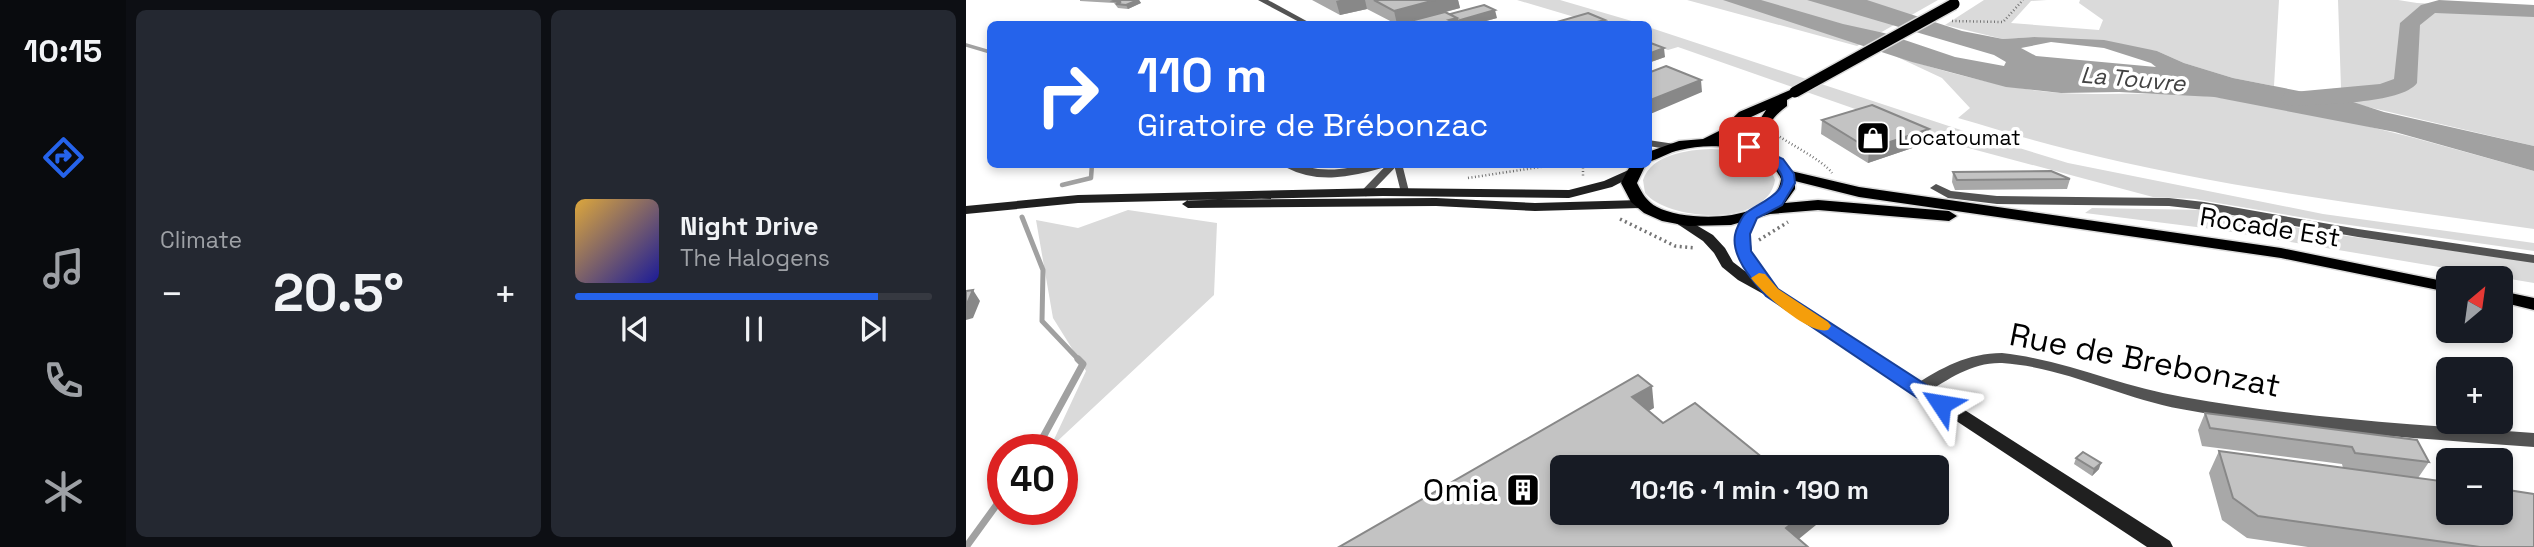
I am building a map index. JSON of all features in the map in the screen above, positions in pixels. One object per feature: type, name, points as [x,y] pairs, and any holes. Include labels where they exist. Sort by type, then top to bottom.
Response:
[{"type":"main road","points":[[1704,143],[1724,134],[1744,115],[1758,107],[1795,92],[1958,2]]},
{"type":"main road","points":[[1762,152],[1757,143],[1758,132],[1768,114],[1795,92]]},
{"type":"main road","points":[[1652,156],[1675,147],[1704,143],[1735,144],[1762,152],[1778,162],[1787,174],[1785,193],[1758,213],[1742,234],[1744,251],[1760,279],[1772,293]]},
{"type":"main road","points":[[966,210],[1027,203],[1106,199],[1366,192],[1569,194],[1608,184],[1634,168]]},
{"type":"main road","points":[[1636,168],[1629,183],[1632,194],[1640,204]]},
{"type":"main road","name":"Rocade Est","points":[[1787,174],[1859,192],[2281,253],[2436,285]]},
{"type":"main road","points":[[1106,199],[1214,206],[1413,202],[1535,207],[1640,204]]},
{"type":"main road","name":"Rocade Est","points":[[1640,204],[1662,216],[1676,219],[1724,221],[1758,213],[1818,205],[2081,225]]},
{"type":"main road","points":[[1676,219],[1695,228],[1714,243],[1727,264],[1743,277],[1772,293],[2163,547]]},
{"type":"main road","points":[[2513,300],[2534,304]]},
{"type":"street","points":[[1262,0],[1302,21]]},
{"type":"street","points":[[1652,144],[1675,147]]},
{"type":"street","points":[[1936,188],[1948,194],[1997,200],[2169,202],[2204,206],[2358,233],[2534,258]]},
{"type":"street","name":"Rue de Brebonzat","points":[[1919,390],[1966,363],[1999,358],[2044,364],[2179,403],[2335,425],[2534,440]]},
{"type":"lane","points":[[1293,168],[1313,174],[1354,168]]},
{"type":"lane","points":[[1366,192],[1391,168]]},
{"type":"lane","points":[[1396,168],[1405,192]]},
{"type":"path","points":[[1943,18],[1964,23],[2003,22],[2023,0]]},
{"type":"path","points":[[1610,218],[1635,224],[1663,244],[1690,248],[1714,243]]},
{"type":"shaded area","points":[[1517,0],[1560,0],[1632,21],[1588,21]]},
{"type":"shaded area","points":[[1687,0],[1938,0],[1857,46]]},
{"type":"shaded area","points":[[1984,0],[2047,0],[2031,1],[2011,23],[2099,30],[2103,20],[2079,3],[2080,0],[2279,0],[2274,86],[2233,78],[2184,63],[2157,51],[2034,37],[2003,39],[1945,25]]},
{"type":"shaded area","points":[[2338,0],[2398,0],[2534,8],[2534,146],[2304,92],[2341,88]]},
{"type":"shaded area","points":[[1652,28],[2068,163],[2323,214],[2534,243],[2534,251],[2335,223],[2194,199],[2153,197],[1961,146],[1678,47],[1668,50],[1652,44]]},
{"type":"shaded area","points":[[1895,56],[1956,74],[2019,88],[2061,93],[2214,97],[2335,118],[2415,138],[2534,171],[2534,229],[2243,186],[2043,143],[1958,118],[1970,108],[1942,78]]},
{"type":"shaded area","points":[[1730,150],[1749,155],[1765,164],[1775,180],[1768,195],[1755,206],[1717,215],[1675,210],[1657,203],[1645,193],[1643,180],[1654,164],[1671,155],[1692,151]]},
{"type":"shaded area","points":[[2092,208],[2204,210],[2326,233],[2534,262],[2534,283],[2513,279],[2513,266],[2436,266],[2220,230],[2085,213]]},
{"type":"shaded area","points":[[1128,210],[1217,223],[1214,295],[1065,434],[1057,434],[1086,371],[1053,318],[1036,220],[1078,228]]},
{"type":"water","name":"La Touvre","points":[[1723,0],[1761,0],[1884,33],[1955,57],[2004,66],[2006,62],[1994,55],[1807,0],[1867,0],[1962,31],[2003,39],[2034,37],[2104,40],[2157,51],[2184,63],[2233,78],[2350,101],[2384,112],[2534,146],[2534,171],[2395,132],[2214,97],[2119,92],[2061,93],[2006,87],[1912,62]],"holes":[[[2051,42],[2104,48],[2156,67],[2036,56],[2021,48]]]},
{"type":"building","points":[[1138,0],[1126,5],[1116,4],[1121,2],[1113,1]]},
{"type":"building","points":[[1374,0],[1435,0],[1394,11]]},
{"type":"building","points":[[1484,5],[1495,10],[1457,21],[1457,18],[1450,14]]},
{"type":"building","points":[[1445,12],[1457,18],[1449,20],[1451,21],[1410,21]]},
{"type":"building","points":[[1588,13],[1605,20],[1601,21],[1560,21]]},
{"type":"building","points":[[1652,44],[1664,48],[1652,53]]},
{"type":"building","points":[[1666,66],[1701,80],[1652,99],[1652,71]]},
{"type":"building","points":[[1872,105],[1929,129],[1869,149],[1822,120]]},
{"type":"building","points":[[2051,171],[2070,179],[1957,180],[1953,172]]},
{"type":"building","points":[[973,290],[966,306],[966,291]]},
{"type":"building","name":"Omia","points":[[1638,375],[1652,386],[1632,397],[1663,423],[1695,403],[1759,455],[1550,455],[1550,525],[1790,525],[1786,528],[1808,547],[1339,547]]},
{"type":"building","points":[[2205,413],[2417,440],[2429,462],[2355,453],[2352,447],[2210,428]]},
{"type":"building","points":[[2219,451],[2436,480],[2436,525],[2513,525],[2513,491],[2534,494],[2534,547],[2480,547],[2258,516],[2233,498]]},
{"type":"building","points":[[2083,452],[2101,463],[2094,469],[2076,458]]},
{"type":"waterway","points":[[2293,99],[2384,91],[2405,83],[2410,23],[2428,9],[2439,6],[2534,11]]},
{"type":"waterway","points":[[966,45],[987,51]]},
{"type":"waterway","points":[[1062,185],[1091,178],[1092,168]]},
{"type":"waterway","points":[[1022,217],[1043,270],[1042,321],[1080,361]]},
{"type":"waterway","points":[[1045,434],[1083,364],[1080,361]]},
{"type":"waterway","points":[[966,547],[987,518]]},
{"type":"slow traffic","points":[[1759,278],[1772,293],[1822,326]]},
{"type":"place","name":"Locatoumat","points":[[1873,138]]},
{"type":"place","name":"Omia","points":[[1523,490]]},
{"type":"route","points":[[1749,147],[1771,156],[1778,162],[1787,174],[1788,183],[1785,193],[1777,202],[1751,216],[1742,234],[1744,251],[1760,279],[1772,293],[1941,404]]}]
